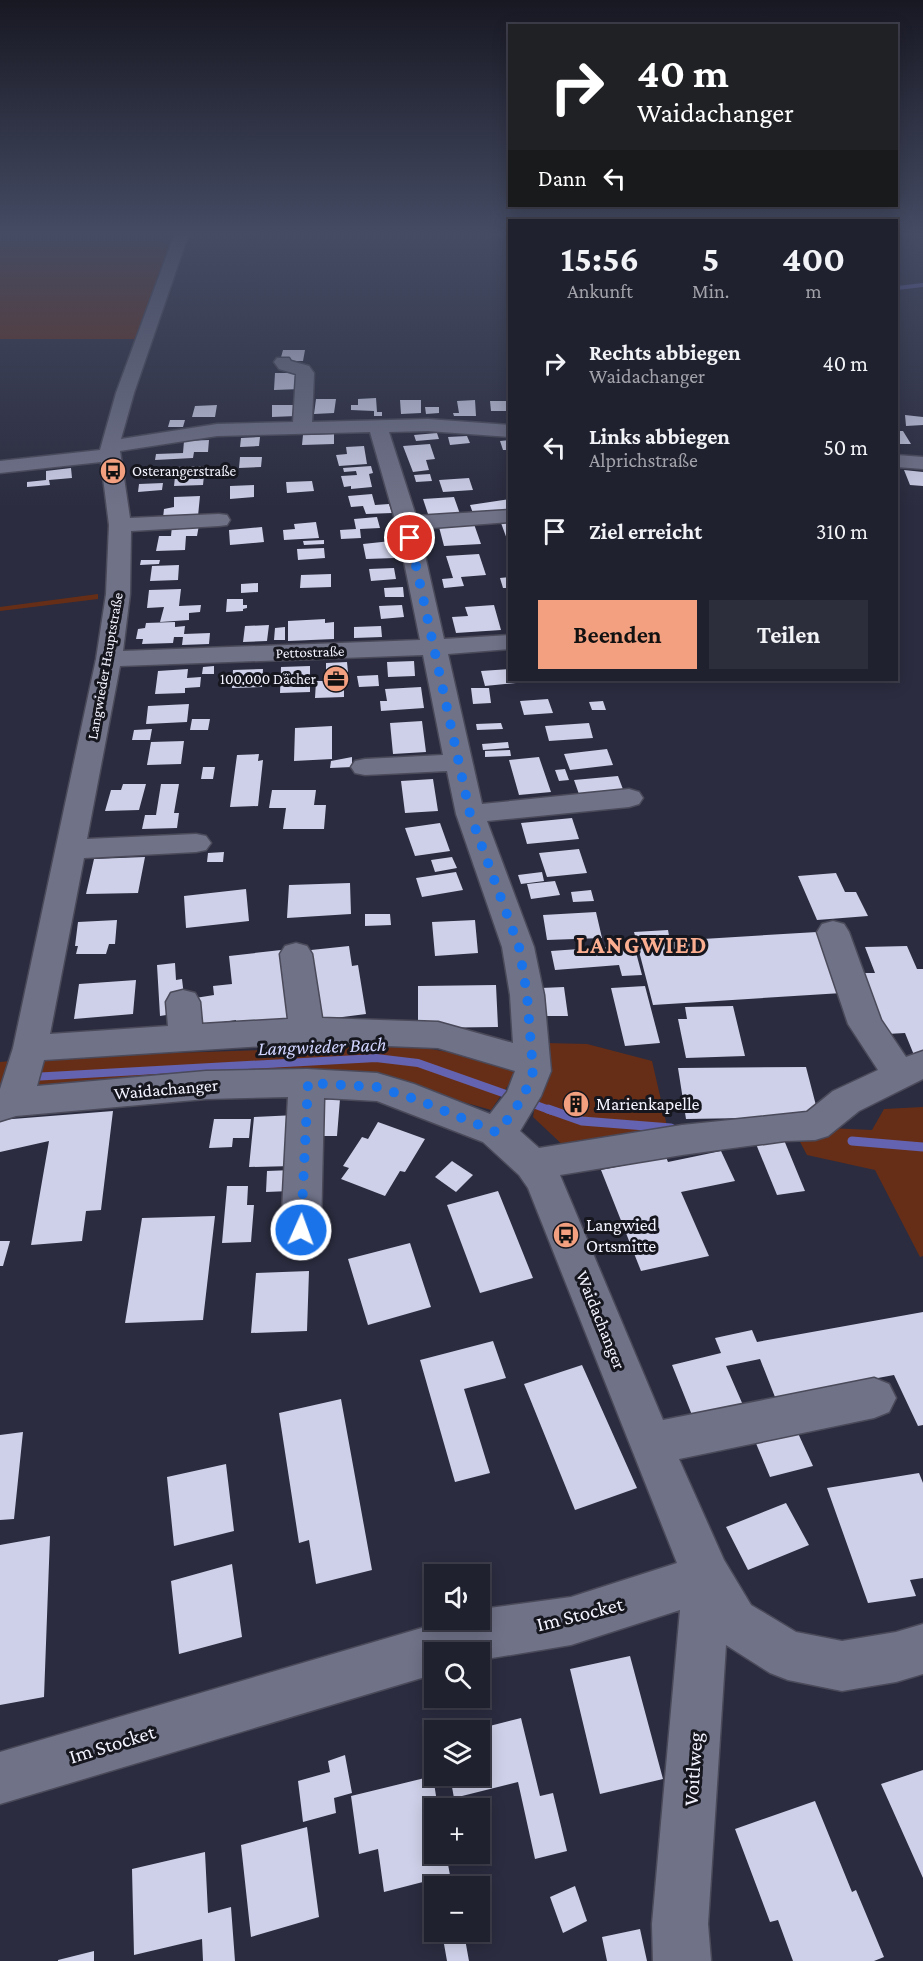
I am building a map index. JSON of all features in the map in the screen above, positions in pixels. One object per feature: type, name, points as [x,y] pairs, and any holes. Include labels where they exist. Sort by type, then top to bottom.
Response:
[{"type":"street","name":"Langwieder Hauptstraße","points":[[10,1100],[19,1054],[70,849],[109,659],[118,594],[120,525],[109,451],[125,393],[149,325]]},
{"type":"street","points":[[283,362],[305,373],[302,427]]},
{"type":"street","points":[[377,425],[407,523],[470,814],[519,947],[527,995],[532,1071],[502,1126]]},
{"type":"street","points":[[0,467],[109,451],[217,430],[428,425],[508,431]]},
{"type":"street","points":[[898,461],[923,463]]},
{"type":"street","points":[[407,523],[508,516]]},
{"type":"street","points":[[120,525],[219,520]]},
{"type":"street","name":"Pettostraße","points":[[109,659],[508,642]]},
{"type":"street","points":[[365,767],[460,762]]},
{"type":"street","points":[[470,814],[629,798]]},
{"type":"street","points":[[70,849],[196,843]]},
{"type":"street","points":[[532,1164],[682,1140],[785,1127],[815,1126],[846,1101],[911,1069],[865,1024],[833,933]]},
{"type":"street","points":[[296,954],[307,1030]]},
{"type":"street","points":[[183,1002],[186,1036]]},
{"type":"street","points":[[19,1054],[186,1036],[307,1030],[438,1035],[532,1071]]},
{"type":"street","points":[[301,1230],[308,1083]]},
{"type":"street","name":"Waidachanger","points":[[10,1100],[206,1085],[308,1083],[377,1087],[502,1126],[532,1164],[552,1199],[707,1577]]},
{"type":"street","points":[[651,1444],[874,1398]]},
{"type":"street","points":[[707,1577],[734,1622],[788,1655],[842,1666],[896,1657],[923,1649]]},
{"type":"street","name":"Im Stocket","points":[[0,1778],[489,1633],[571,1622],[707,1577]]},
{"type":"street","name":"Voitlweg","points":[[682,1961],[680,1924],[707,1577]]},
{"type":"shaded area","points":[[0,325],[141,325],[136,339],[0,339]]},
{"type":"shaded area","points":[[98,594],[98,599],[0,611],[0,607]]},
{"type":"shaded area","points":[[545,1043],[587,1044],[652,1061],[669,1135],[567,1149],[533,1117]]},
{"type":"shaded area","points":[[408,1045],[522,1065],[491,1110],[397,1083],[0,1092],[0,1062],[55,1057]]},
{"type":"shaded area","points":[[923,1107],[923,1256],[920,1257],[875,1170],[807,1155],[799,1140],[806,1127],[872,1130],[884,1109]]},
{"type":"building","points":[[283,350],[305,350],[303,361],[280,361]]},
{"type":"building","points":[[275,373],[301,373],[300,389],[274,390]]},
{"type":"building","points":[[376,398],[377,412],[382,412],[382,416],[374,416],[374,411],[351,410],[351,405],[358,405],[358,399]]},
{"type":"building","points":[[316,399],[336,399],[334,413],[314,414]]},
{"type":"building","points":[[400,400],[421,400],[421,413],[401,414]]},
{"type":"building","points":[[475,400],[476,416],[454,416],[453,413],[459,413],[457,401]]},
{"type":"building","points":[[490,401],[507,401],[507,411],[491,411]]},
{"type":"building","points":[[217,405],[215,417],[192,417],[195,406]]},
{"type":"building","points":[[272,405],[297,405],[296,416],[272,417]]},
{"type":"building","points":[[425,407],[439,407],[439,413],[426,414]]},
{"type":"building","points":[[905,415],[923,417],[923,425],[906,426]]},
{"type":"building","points":[[170,420],[185,420],[183,427],[168,427]]},
{"type":"building","points":[[898,431],[903,431],[911,444],[898,444]]},
{"type":"building","points":[[437,433],[439,439],[416,441],[414,435]]},
{"type":"building","points":[[334,434],[334,444],[302,445],[303,435]]},
{"type":"building","points":[[467,436],[470,443],[450,445],[448,437]]},
{"type":"building","points":[[260,437],[259,446],[240,447],[241,438]]},
{"type":"building","points":[[209,440],[208,452],[194,452],[193,458],[155,460],[156,454],[183,453],[184,441]]},
{"type":"building","points":[[508,440],[508,450],[503,450],[500,441]]},
{"type":"building","points":[[430,444],[435,459],[426,460],[429,470],[413,472],[403,446]]},
{"type":"building","points":[[364,446],[367,464],[339,466],[336,455],[347,454],[346,447]]},
{"type":"building","points":[[240,457],[262,457],[261,467],[239,468]]},
{"type":"building","points":[[205,466],[203,485],[174,486],[176,467]]},
{"type":"building","points":[[371,466],[373,473],[369,474],[372,487],[351,489],[351,486],[344,487],[341,476],[357,475],[356,471],[344,472],[343,468]]},
{"type":"building","points":[[71,468],[72,478],[49,480],[50,485],[27,487],[27,482],[46,480],[46,471]]},
{"type":"building","points":[[904,470],[923,472],[923,486],[910,485]]},
{"type":"building","points":[[430,474],[432,481],[416,482],[414,475]]},
{"type":"building","points":[[469,478],[473,490],[443,492],[439,480]]},
{"type":"building","points":[[312,481],[314,491],[287,493],[286,482]]},
{"type":"building","points":[[163,483],[162,490],[138,492],[139,484]]},
{"type":"building","points":[[254,485],[254,497],[230,499],[230,486]]},
{"type":"building","points":[[372,494],[375,505],[389,504],[392,513],[366,514],[363,506],[351,507],[348,496]]},
{"type":"building","points":[[200,496],[198,516],[163,518],[164,509],[174,507],[174,497]]},
{"type":"building","points":[[454,497],[460,514],[429,517],[423,499]]},
{"type":"building","points":[[508,499],[508,514],[474,516],[470,505]]},
{"type":"building","points":[[377,517],[380,528],[360,529],[361,538],[341,539],[340,530],[356,529],[354,519]]},
{"type":"building","points":[[316,522],[319,538],[284,540],[283,530],[295,529],[294,524]]},
{"type":"building","points":[[508,522],[508,542],[501,523]]},
{"type":"building","points":[[474,524],[481,544],[444,546],[439,527]]},
{"type":"building","points":[[199,525],[197,536],[186,536],[185,550],[156,551],[159,536],[171,536],[172,526]]},
{"type":"building","points":[[262,527],[264,542],[230,545],[229,530]]},
{"type":"building","points":[[324,540],[324,544],[304,545],[303,541]]},
{"type":"building","points":[[391,541],[395,558],[366,559],[363,544]]},
{"type":"building","points":[[324,548],[325,558],[298,560],[297,549]]},
{"type":"building","points":[[479,554],[486,575],[461,577],[464,586],[444,588],[442,579],[453,578],[446,556]]},
{"type":"building","points":[[141,560],[160,560],[159,564],[140,565]]},
{"type":"building","points":[[179,565],[178,580],[150,581],[152,566]]},
{"type":"building","points":[[394,568],[396,579],[371,581],[369,569]]},
{"type":"building","points":[[331,574],[331,587],[300,588],[301,575]]},
{"type":"building","points":[[508,577],[508,588],[503,588],[500,578]]},
{"type":"building","points":[[258,583],[258,592],[241,593],[241,584]]},
{"type":"building","points":[[403,587],[404,597],[385,597],[384,588]]},
{"type":"building","points":[[181,589],[179,606],[201,605],[200,612],[189,613],[189,620],[160,622],[164,607],[147,608],[149,590]]},
{"type":"building","points":[[227,599],[243,599],[243,605],[247,605],[247,608],[243,611],[226,612]]},
{"type":"building","points":[[402,605],[404,617],[381,619],[379,606]]},
{"type":"building","points":[[494,605],[501,630],[456,633],[452,617],[468,616],[465,607]]},
{"type":"building","points":[[325,619],[325,623],[334,622],[334,639],[288,641],[288,621]]},
{"type":"building","points":[[175,622],[175,627],[185,626],[184,634],[210,633],[209,644],[182,645],[183,637],[174,637],[173,643],[142,644],[143,639],[136,639],[138,629],[145,628],[146,623]]},
{"type":"building","points":[[269,625],[267,641],[243,642],[245,626]]},
{"type":"building","points":[[381,626],[382,637],[354,638],[354,627]]},
{"type":"building","points":[[285,627],[285,640],[274,640],[275,628]]},
{"type":"building","points":[[414,661],[415,676],[388,677],[387,662]]},
{"type":"building","points":[[347,662],[348,672],[326,673],[326,663]]},
{"type":"building","points":[[214,666],[214,674],[202,674],[203,667]]},
{"type":"building","points":[[310,666],[310,692],[280,693],[281,667]]},
{"type":"building","points":[[188,669],[187,678],[201,677],[200,687],[185,688],[185,693],[155,694],[158,671]]},
{"type":"building","points":[[263,669],[262,687],[232,688],[233,670]]},
{"type":"building","points":[[508,669],[508,681],[516,683],[485,686],[481,671]]},
{"type":"building","points":[[344,673],[344,697],[315,698],[316,681],[327,681],[328,674]]},
{"type":"building","points":[[378,675],[379,686],[359,687],[357,676]]},
{"type":"building","points":[[421,687],[424,708],[381,711],[380,701],[387,701],[385,689]]},
{"type":"building","points":[[471,688],[489,688],[491,703],[473,704]]},
{"type":"building","points":[[548,699],[553,713],[524,715],[520,701]]},
{"type":"building","points":[[603,701],[606,710],[592,710],[589,702]]},
{"type":"building","points":[[189,704],[187,722],[146,724],[148,706]]},
{"type":"building","points":[[192,719],[210,719],[208,730],[190,730]]},
{"type":"building","points":[[422,721],[426,752],[393,754],[390,723]]},
{"type":"building","points":[[501,723],[503,729],[477,730],[476,724]]},
{"type":"building","points":[[589,723],[593,738],[549,741],[545,726]]},
{"type":"building","points":[[332,726],[332,759],[294,761],[295,728]]},
{"type":"building","points":[[152,729],[150,740],[132,740],[134,730]]},
{"type":"building","points":[[184,741],[181,764],[147,765],[151,742]]},
{"type":"building","points":[[508,742],[509,748],[483,750],[482,744]]},
{"type":"building","points":[[607,749],[613,765],[570,770],[564,754]]},
{"type":"building","points":[[510,750],[511,756],[485,757],[485,751]]},
{"type":"building","points":[[259,754],[258,761],[263,760],[258,806],[230,807],[237,755]]},
{"type":"building","points":[[352,757],[352,767],[330,768],[331,761]]},
{"type":"building","points":[[539,757],[551,792],[519,795],[509,760]]},
{"type":"building","points":[[203,767],[215,767],[213,779],[201,779]]},
{"type":"building","points":[[565,769],[569,780],[559,781],[555,770]]},
{"type":"building","points":[[618,776],[624,792],[580,797],[574,780]]},
{"type":"building","points":[[433,779],[438,811],[405,813],[401,781]]},
{"type":"building","points":[[123,784],[146,784],[139,810],[105,811],[111,790],[121,790]]},
{"type":"building","points":[[161,784],[179,784],[174,813],[179,813],[177,828],[142,829],[145,815],[156,815]]},
{"type":"building","points":[[272,790],[316,790],[314,805],[326,805],[324,829],[283,829],[286,808],[269,808]]},
{"type":"building","points":[[572,818],[579,839],[527,844],[521,823]]},
{"type":"building","points":[[440,823],[450,851],[415,856],[405,828]]},
{"type":"building","points":[[579,849],[587,873],[547,877],[539,853]]},
{"type":"building","points":[[224,852],[223,862],[207,862],[208,853]]},
{"type":"building","points":[[145,857],[138,893],[86,894],[94,859]]},
{"type":"building","points":[[452,857],[457,868],[435,872],[431,860]]},
{"type":"building","points":[[456,872],[463,890],[422,897],[416,878]]},
{"type":"building","points":[[542,872],[544,881],[521,884],[518,875]]},
{"type":"building","points":[[836,873],[845,892],[856,892],[868,916],[817,920],[798,876]]},
{"type":"building","points":[[555,881],[560,895],[531,899],[527,884]]},
{"type":"building","points":[[350,883],[351,914],[287,918],[289,885]]},
{"type":"building","points":[[246,889],[249,921],[186,928],[184,896]]},
{"type":"building","points":[[591,890],[594,901],[573,902],[571,892]]},
{"type":"building","points":[[596,912],[602,938],[547,940],[543,915]]},
{"type":"building","points":[[365,914],[390,914],[391,925],[365,926]]},
{"type":"building","points":[[117,920],[115,944],[109,944],[106,954],[76,954],[78,922]]},
{"type":"building","points":[[475,920],[478,953],[435,956],[432,922]]},
{"type":"building","points":[[668,930],[670,941],[817,932],[842,993],[653,1005],[634,932]]},
{"type":"building","points":[[634,945],[642,975],[622,976],[619,965],[555,970],[551,951]]},
{"type":"building","points":[[349,946],[352,966],[358,965],[366,1014],[319,1020],[311,950]]},
{"type":"building","points":[[907,946],[917,969],[923,969],[923,1054],[914,1055],[905,1033],[887,1034],[864,973],[875,973],[865,947]]},
{"type":"building","points":[[281,950],[290,1020],[236,1027],[236,1020],[191,1027],[189,999],[214,995],[213,986],[232,984],[229,956]]},
{"type":"building","points":[[175,963],[176,980],[182,979],[184,996],[179,1013],[160,1016],[157,965]]},
{"type":"building","points":[[136,980],[133,1014],[74,1019],[79,984]]},
{"type":"building","points":[[496,985],[498,1027],[418,1028],[418,986]]},
{"type":"building","points":[[645,986],[660,1043],[625,1046],[611,988]]},
{"type":"building","points":[[564,987],[568,1016],[545,1016],[541,988]]},
{"type":"building","points":[[733,1006],[745,1056],[686,1058],[678,1019],[687,1019],[685,1007]]},
{"type":"building","points":[[806,1067],[819,1117],[686,1119],[678,1068]]},
{"type":"building","name":"Marienkapelle","points":[[572,1098],[580,1098],[581,1109],[573,1109]]},
{"type":"building","points":[[340,1099],[337,1136],[313,1136],[315,1100]]},
{"type":"building","points":[[113,1111],[101,1210],[86,1211],[82,1241],[31,1245],[49,1141],[0,1152],[0,1120]]},
{"type":"building","points":[[296,1115],[293,1166],[249,1167],[254,1117]]},
{"type":"building","points":[[214,1119],[251,1119],[249,1138],[233,1138],[232,1147],[209,1148]]},
{"type":"building","points":[[378,1122],[425,1139],[405,1172],[400,1171],[385,1196],[341,1179],[349,1168],[343,1166],[362,1137],[368,1139]]},
{"type":"building","points":[[784,1140],[805,1191],[777,1195],[756,1144]]},
{"type":"building","points":[[721,1151],[735,1181],[681,1192],[709,1256],[641,1271],[601,1170],[666,1157],[668,1162]]},
{"type":"building","points":[[452,1161],[473,1175],[456,1192],[435,1177]]},
{"type":"building","points":[[292,1170],[290,1191],[266,1192],[267,1171]]},
{"type":"building","points":[[227,1186],[248,1186],[247,1205],[254,1205],[251,1242],[222,1243]]},
{"type":"building","points":[[498,1191],[533,1278],[480,1293],[447,1205]]},
{"type":"building","points":[[215,1216],[203,1320],[125,1323],[142,1218]]},
{"type":"building","points":[[0,1241],[10,1241],[3,1266],[0,1266]]},
{"type":"building","points":[[410,1243],[431,1307],[368,1325],[348,1259]]},
{"type":"building","points":[[309,1271],[307,1331],[251,1333],[256,1273]]},
{"type":"building","points":[[923,1312],[923,1425],[918,1426],[894,1375],[775,1397],[760,1359],[726,1366],[746,1412],[696,1425],[672,1365],[721,1353],[715,1338],[752,1330],[757,1342]]},
{"type":"building","points":[[493,1341],[506,1378],[464,1389],[490,1473],[455,1482],[420,1360]]},
{"type":"building","points":[[582,1365],[637,1488],[575,1510],[524,1384]]},
{"type":"building","points":[[341,1399],[372,1570],[316,1584],[309,1540],[299,1543],[279,1413]]},
{"type":"building","points":[[797,1431],[813,1466],[770,1477],[755,1441]]},
{"type":"building","points":[[23,1432],[14,1519],[0,1520],[0,1435]]},
{"type":"building","points":[[226,1464],[234,1531],[174,1546],[167,1477]]},
{"type":"building","points":[[919,1473],[923,1483],[923,1578],[910,1580],[916,1596],[868,1603],[827,1488]]},
{"type":"building","points":[[786,1503],[809,1545],[748,1570],[726,1527]]},
{"type":"building","points":[[50,1536],[44,1697],[0,1705],[0,1545]]},
{"type":"building","points":[[232,1564],[242,1637],[179,1654],[171,1581]]},
{"type":"building","points":[[630,1656],[663,1779],[600,1794],[570,1669]]},
{"type":"building","points":[[521,1718],[540,1796],[553,1793],[567,1851],[535,1859],[518,1782],[454,1798],[452,1786],[490,1786],[490,1726]]},
{"type":"building","points":[[345,1755],[352,1793],[334,1798],[336,1813],[303,1822],[298,1781],[330,1772],[328,1761]]},
{"type":"building","points":[[923,1770],[923,1878],[881,1784]]},
{"type":"building","points":[[424,1778],[424,1786],[435,1786],[436,1798],[424,1798],[424,1864],[448,1864],[450,1875],[424,1876],[424,1882],[384,1892],[378,1849],[359,1854],[351,1796]]},
{"type":"building","points":[[815,1801],[852,1892],[856,1890],[884,1957],[874,1961],[793,1961],[778,1920],[770,1922],[735,1829]]},
{"type":"building","points":[[307,1827],[319,1917],[251,1937],[241,1845]]},
{"type":"building","points":[[205,1852],[208,1913],[231,1907],[235,1961],[203,1961],[202,1939],[134,1955],[132,1869]]},
{"type":"building","points":[[575,1886],[587,1921],[563,1933],[550,1897]]},
{"type":"building","points":[[640,1929],[647,1961],[607,1961],[602,1937]]},
{"type":"building","points":[[466,1942],[469,1961],[447,1961],[444,1944]]},
{"type":"building","points":[[94,1951],[94,1961],[58,1961],[58,1960]]},
{"type":"waterway","name":"Langwieder Bach","points":[[31,1077],[376,1058],[418,1063],[514,1097]]},
{"type":"waterway","name":"Langwieder Bach","points":[[528,1102],[552,1111]]},
{"type":"waterway","name":"Langwieder Bach","points":[[548,1109],[582,1121],[671,1128]]},
{"type":"waterway","name":"Langwieder Bach","points":[[852,1141],[923,1147]]},
{"type":"place","name":"Osterangerstraße","points":[[113,471]]},
{"type":"place","name":"100.000 Dächer","points":[[336,679]]},
{"type":"place","name":"Marienkapelle","points":[[576,1104]]},
{"type":"place","name":"Langwied Ortsmitte","points":[[566,1235]]},
{"type":"district","name":"LANGWIED","points":[[642,945]]},
{"type":"route","points":[[301,1230],[308,1083],[347,1083],[377,1087],[418,1100],[496,1132],[507,1121],[530,1082],[533,1071],[527,995],[519,947],[470,814],[410,538]]}]
